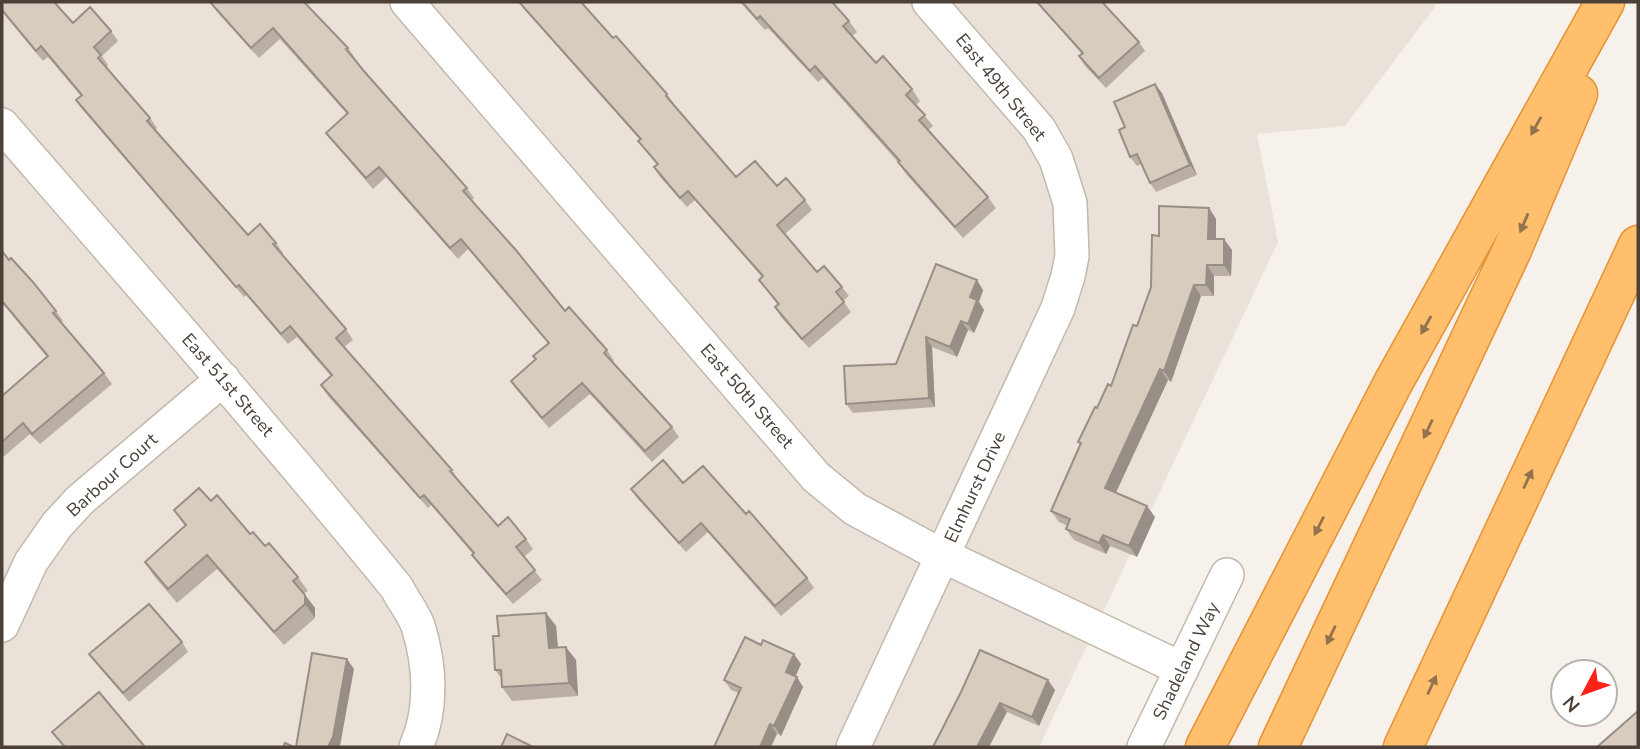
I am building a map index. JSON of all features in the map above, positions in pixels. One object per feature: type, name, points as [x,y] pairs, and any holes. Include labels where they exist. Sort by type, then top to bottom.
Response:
[{"type":"highway","points":[[1205,747],[1393,383],[1605,2]]},
{"type":"highway","points":[[1278,747],[1512,250],[1617,2]]},
{"type":"highway","points":[[1403,747],[1638,245]]},
{"type":"street","name":"East 50th Street","points":[[407,2],[816,477],[855,509],[943,555],[1182,669]]},
{"type":"street","name":"East 49th Street","points":[[929,2],[1039,129],[1056,159],[1070,203],[1071,219]]},
{"type":"street","name":"East 51st Street","points":[[2,125],[320,493],[407,603],[418,626],[428,671],[426,711],[416,747]]},
{"type":"street","name":"Elmhurst Drive","points":[[853,747],[1058,308],[1072,256],[1071,219]]},
{"type":"street","name":"Barbour Court","points":[[2,625],[31,562],[64,516],[223,379]]},
{"type":"street","name":"Shadeland Way","points":[[1144,747],[1227,575]]},
{"type":"shaded area","points":[[2,2],[1438,2],[1345,126],[1257,134],[1278,242],[1039,747],[2,747]]},
{"type":"building","points":[[2,2],[54,2],[73,23],[90,7],[111,31],[94,47],[101,55],[98,58],[150,118],[147,121],[248,235],[260,224],[276,243],[273,244],[346,329],[336,338],[498,526],[508,517],[526,539],[516,547],[535,570],[506,594],[424,495],[420,498],[321,385],[332,375],[290,326],[281,334],[239,285],[236,287],[76,100],[82,95],[41,46],[36,51],[2,10]]},
{"type":"building","points":[[210,2],[304,2],[348,48],[346,49],[363,70],[467,188],[463,191],[565,311],[569,307],[607,350],[604,353],[672,427],[645,451],[582,383],[542,418],[511,381],[536,359],[533,356],[549,343],[461,239],[450,248],[379,167],[366,178],[326,133],[348,113],[273,28],[251,48]]},
{"type":"building","points":[[519,2],[581,2],[613,38],[616,36],[736,177],[755,161],[777,186],[786,178],[805,200],[777,225],[817,272],[824,266],[842,287],[836,292],[844,302],[802,339],[775,307],[779,304],[759,280],[763,276],[688,191],[680,198],[654,167],[658,164],[638,141],[641,139]]},
{"type":"building","points":[[742,2],[832,2],[849,21],[843,26],[876,63],[883,56],[912,89],[906,95],[925,115],[919,120],[988,197],[955,227],[815,66],[810,71],[760,16],[757,19]]},
{"type":"building","points":[[1037,2],[1102,2],[1139,42],[1099,78],[1079,56],[1083,53]]},
{"type":"building","points":[[1155,84],[1190,165],[1150,183],[1137,154],[1130,157],[1119,130],[1125,127],[1114,102]]},
{"type":"building","points":[[1159,206],[1209,208],[1208,239],[1224,239],[1224,265],[1207,265],[1206,285],[1194,285],[1164,371],[1160,369],[1105,488],[1147,506],[1129,546],[1103,535],[1099,543],[1066,529],[1070,519],[1051,511],[1081,443],[1078,442],[1108,384],[1111,386],[1133,325],[1137,326],[1151,287],[1152,235],[1159,236]]},
{"type":"building","points":[[2,251],[32,281],[56,311],[53,313],[104,373],[32,434],[23,423],[2,442],[2,396],[48,356],[2,301]]},
{"type":"building","points":[[936,264],[977,280],[970,297],[977,300],[968,324],[961,321],[950,347],[926,337],[929,398],[846,404],[844,366],[896,364]]},
{"type":"building","points":[[663,460],[683,483],[703,466],[746,514],[749,511],[807,578],[775,606],[701,523],[679,543],[631,489]]},
{"type":"building","points":[[199,488],[211,501],[217,495],[250,534],[253,532],[265,546],[269,543],[298,577],[293,581],[305,595],[305,604],[274,632],[207,555],[168,589],[145,562],[186,525],[174,510]]},
{"type":"building","points":[[149,604],[182,642],[123,693],[89,654]]},
{"type":"building","points":[[546,613],[549,648],[566,647],[569,683],[502,687],[501,670],[495,670],[493,636],[499,636],[497,616]]},
{"type":"building","points":[[745,637],[761,645],[763,640],[794,654],[786,672],[797,677],[774,726],[770,724],[760,747],[714,747],[741,688],[724,680]]},
{"type":"building","points":[[980,650],[1048,680],[1032,717],[1000,703],[977,747],[933,747],[961,692]]},
{"type":"building","points":[[312,653],[347,659],[333,737],[328,747],[296,747]]},
{"type":"building","points":[[99,692],[145,747],[65,747],[52,732]]},
{"type":"building","points":[[1638,711],[1638,747],[1597,747],[1619,728]]},
{"type":"building","points":[[507,734],[533,747],[501,747]]}]
